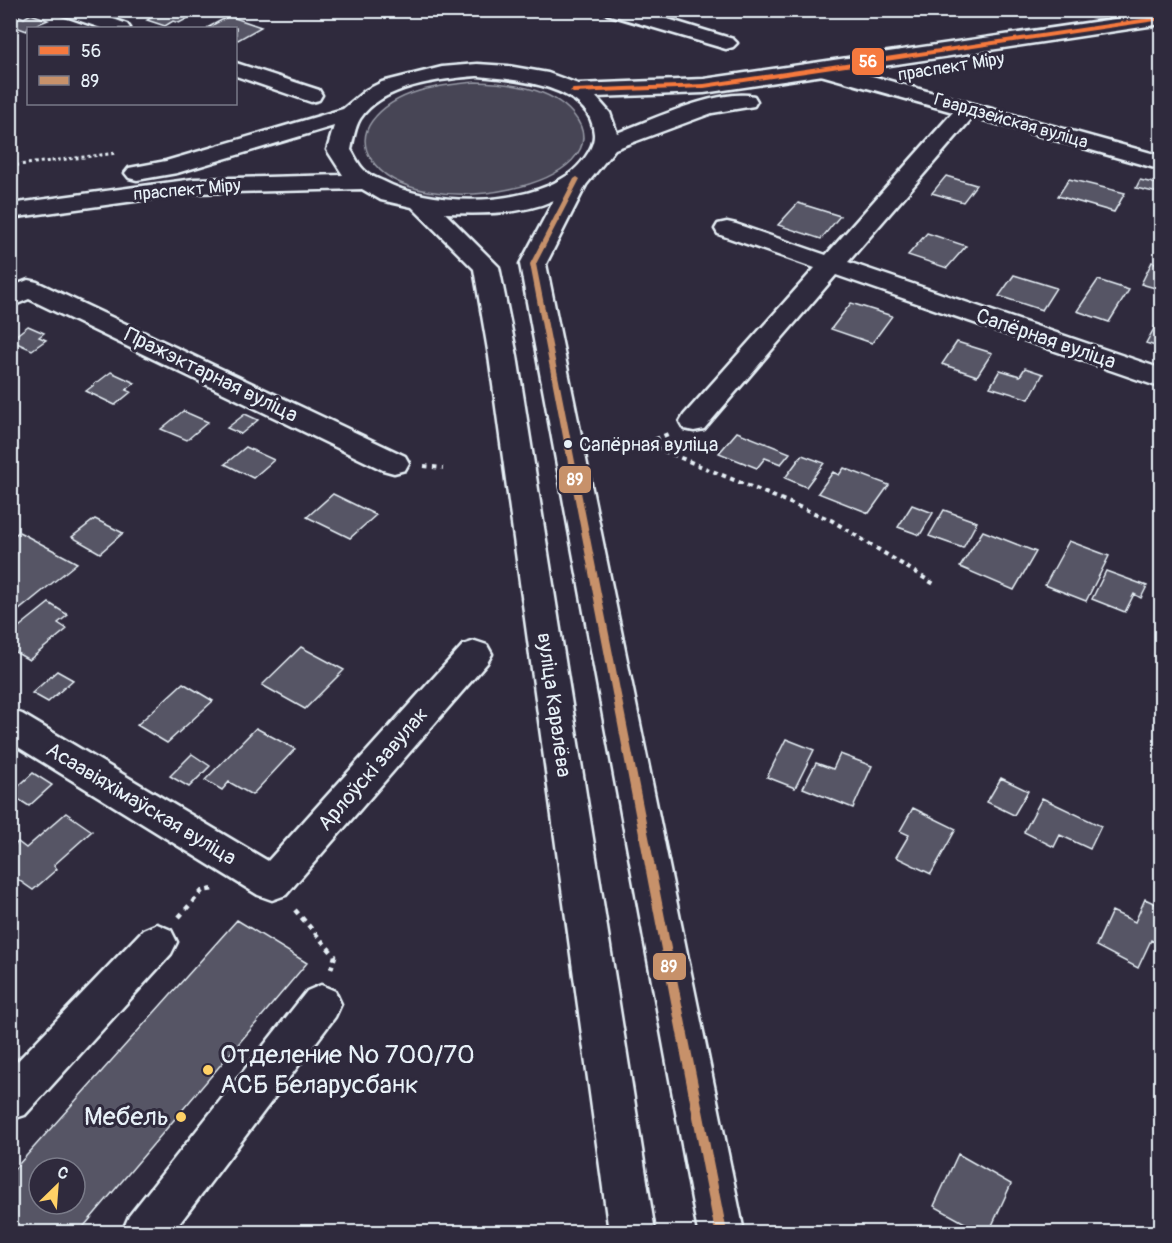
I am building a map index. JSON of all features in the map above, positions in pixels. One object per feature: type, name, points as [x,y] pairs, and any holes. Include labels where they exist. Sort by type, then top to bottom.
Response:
[{"type":"main road","points":[[67,10],[117,27]]},
{"type":"main road","points":[[614,10],[726,43]]},
{"type":"main road","name":"праспект Міру","points":[[573,91],[704,86],[1161,18]]},
{"type":"main road","name":"праспект Міру","points":[[605,145],[707,107],[1161,35]]},
{"type":"main road","points":[[237,69],[311,96]]},
{"type":"main road","name":"Гвардзейская вуліца","points":[[825,69],[1161,163]]},
{"type":"main road","name":"праспект Міру","points":[[10,190],[169,168],[352,114],[377,94],[394,86],[433,75],[477,70],[519,73],[573,91],[592,105],[603,122],[606,133],[605,145],[595,163],[577,180],[540,197],[510,204],[470,208],[422,204],[400,199],[364,182],[352,172],[344,161],[340,149],[340,137],[352,114]]},
{"type":"main road","points":[[694,422],[968,109]]},
{"type":"main road","points":[[577,180],[533,264],[721,1233]]},
{"type":"main road","name":"праспект Міру","points":[[10,211],[194,186],[364,182]]},
{"type":"main road","name":"вуліца Каралёва","points":[[422,204],[486,267],[503,356],[632,1233]]},
{"type":"main road","name":"Сапёрная вуліца","points":[[727,229],[1161,379]]},
{"type":"main road","name":"Пражэктарная вуліца","points":[[19,293],[394,463]]},
{"type":"main road","name":"Арлоўскі завулак","points":[[272,884],[475,654]]},
{"type":"main road","name":"Асаавіяхімаўская вуліца","points":[[10,724],[272,884]]},
{"type":"main road","points":[[10,1100],[157,942]]},
{"type":"main road","points":[[145,1233],[321,1004]]},
{"type":"path","points":[[647,444],[831,520],[934,584]]},
{"type":"path","points":[[157,942],[202,891],[272,884],[335,956],[321,1004]]},
{"type":"shaded area","points":[[476,82],[528,88],[541,92],[564,105],[573,114],[583,139],[572,160],[546,177],[510,189],[469,194],[429,191],[394,180],[371,159],[365,145],[367,130],[372,121],[393,102],[433,87]]},
{"type":"building","points":[[164,10],[185,10],[196,14],[179,23],[173,21],[165,26],[147,20]]},
{"type":"building","points":[[31,14],[48,20],[27,27],[27,31],[10,25],[10,20],[19,16],[24,18]]},
{"type":"building","points":[[229,16],[261,27],[238,40],[237,27],[209,27]]},
{"type":"building","points":[[946,176],[976,185],[963,202],[932,193]]},
{"type":"building","points":[[1069,179],[1125,193],[1114,212],[1058,196]]},
{"type":"building","points":[[1140,180],[1162,186],[1158,193],[1136,188]]},
{"type":"building","points":[[798,203],[840,216],[821,239],[778,225]]},
{"type":"building","points":[[927,233],[966,246],[947,268],[908,255]]},
{"type":"building","points":[[1152,262],[1162,265],[1162,290],[1141,284]]},
{"type":"building","points":[[1014,275],[1056,288],[1042,310],[999,296]]},
{"type":"building","points":[[1098,280],[1129,290],[1109,322],[1077,311]]},
{"type":"building","points":[[851,303],[892,316],[872,343],[831,329]]},
{"type":"building","points":[[1162,316],[1162,348],[1146,343]]},
{"type":"building","points":[[28,326],[44,333],[39,337],[46,340],[32,350],[10,340]]},
{"type":"building","points":[[957,342],[992,353],[977,376],[942,364]]},
{"type":"building","points":[[1025,368],[1043,374],[1029,399],[990,387],[1000,370],[1020,376]]},
{"type":"building","points":[[111,372],[135,383],[126,390],[131,392],[115,405],[86,391]]},
{"type":"building","points":[[183,411],[208,422],[187,440],[161,429]]},
{"type":"building","points":[[245,414],[258,420],[241,434],[227,428]]},
{"type":"building","points":[[737,432],[790,453],[781,464],[765,458],[757,468],[719,453]]},
{"type":"building","points":[[246,447],[274,460],[253,478],[225,464]]},
{"type":"building","points":[[802,455],[824,463],[806,487],[785,478]]},
{"type":"building","points":[[844,468],[889,485],[869,513],[818,493],[833,472],[839,475]]},
{"type":"building","points":[[333,494],[376,515],[350,538],[307,517]]},
{"type":"building","points":[[912,505],[933,513],[920,535],[898,527]]},
{"type":"building","points":[[944,510],[977,522],[963,548],[929,536]]},
{"type":"building","points":[[95,519],[123,533],[100,553],[72,537]]},
{"type":"building","points":[[983,531],[1036,552],[1014,590],[960,567]]},
{"type":"building","points":[[19,532],[77,563],[19,610],[10,605],[10,538]]},
{"type":"building","points":[[1069,541],[1109,556],[1086,601],[1045,585]]},
{"type":"building","points":[[1106,571],[1147,586],[1141,598],[1134,594],[1125,612],[1092,599]]},
{"type":"building","points":[[49,603],[68,615],[58,623],[67,629],[29,660],[10,649],[10,634]]},
{"type":"building","points":[[301,647],[344,670],[305,709],[262,685]]},
{"type":"building","points":[[57,671],[73,680],[48,702],[32,693]]},
{"type":"building","points":[[183,683],[213,701],[167,743],[137,725]]},
{"type":"building","points":[[256,728],[295,749],[252,795],[229,782],[222,790],[205,780]]},
{"type":"building","points":[[786,739],[814,750],[795,788],[767,777]]},
{"type":"building","points":[[192,754],[210,766],[189,787],[170,776]]},
{"type":"building","points":[[840,754],[872,766],[853,808],[803,788],[816,763],[833,769]]},
{"type":"building","points":[[33,773],[52,785],[29,806],[10,794]]},
{"type":"building","points":[[1001,778],[1028,791],[1014,815],[987,802]]},
{"type":"building","points":[[1042,798],[1101,826],[1090,849],[1060,835],[1054,847],[1024,832]]},
{"type":"building","points":[[913,808],[956,829],[931,874],[896,857],[909,835],[900,831]]},
{"type":"building","points":[[66,813],[92,831],[54,865],[57,869],[33,890],[10,874],[10,849],[18,842],[26,848]]},
{"type":"building","points":[[1145,899],[1162,907],[1162,946],[1151,940],[1138,968],[1096,946],[1112,911],[1135,922]]},
{"type":"building","points":[[237,920],[307,963],[79,1232],[10,1232],[10,1174]]},
{"type":"building","points":[[958,1154],[1011,1184],[989,1232],[981,1232],[934,1206]]},
{"type":"transit line","name":"56","points":[[573,91],[704,86],[1162,18]]},
{"type":"transit line","name":"89","points":[[577,179],[533,264],[721,1232]]},
{"type":"place","name":"Сапёрная вуліца","points":[[568,444]]},
{"type":"place","name":"Отделение № 700/70 АСБ Беларусбанк","points":[[208,1070]]},
{"type":"place","name":"Мебель","points":[[181,1117]]}]
